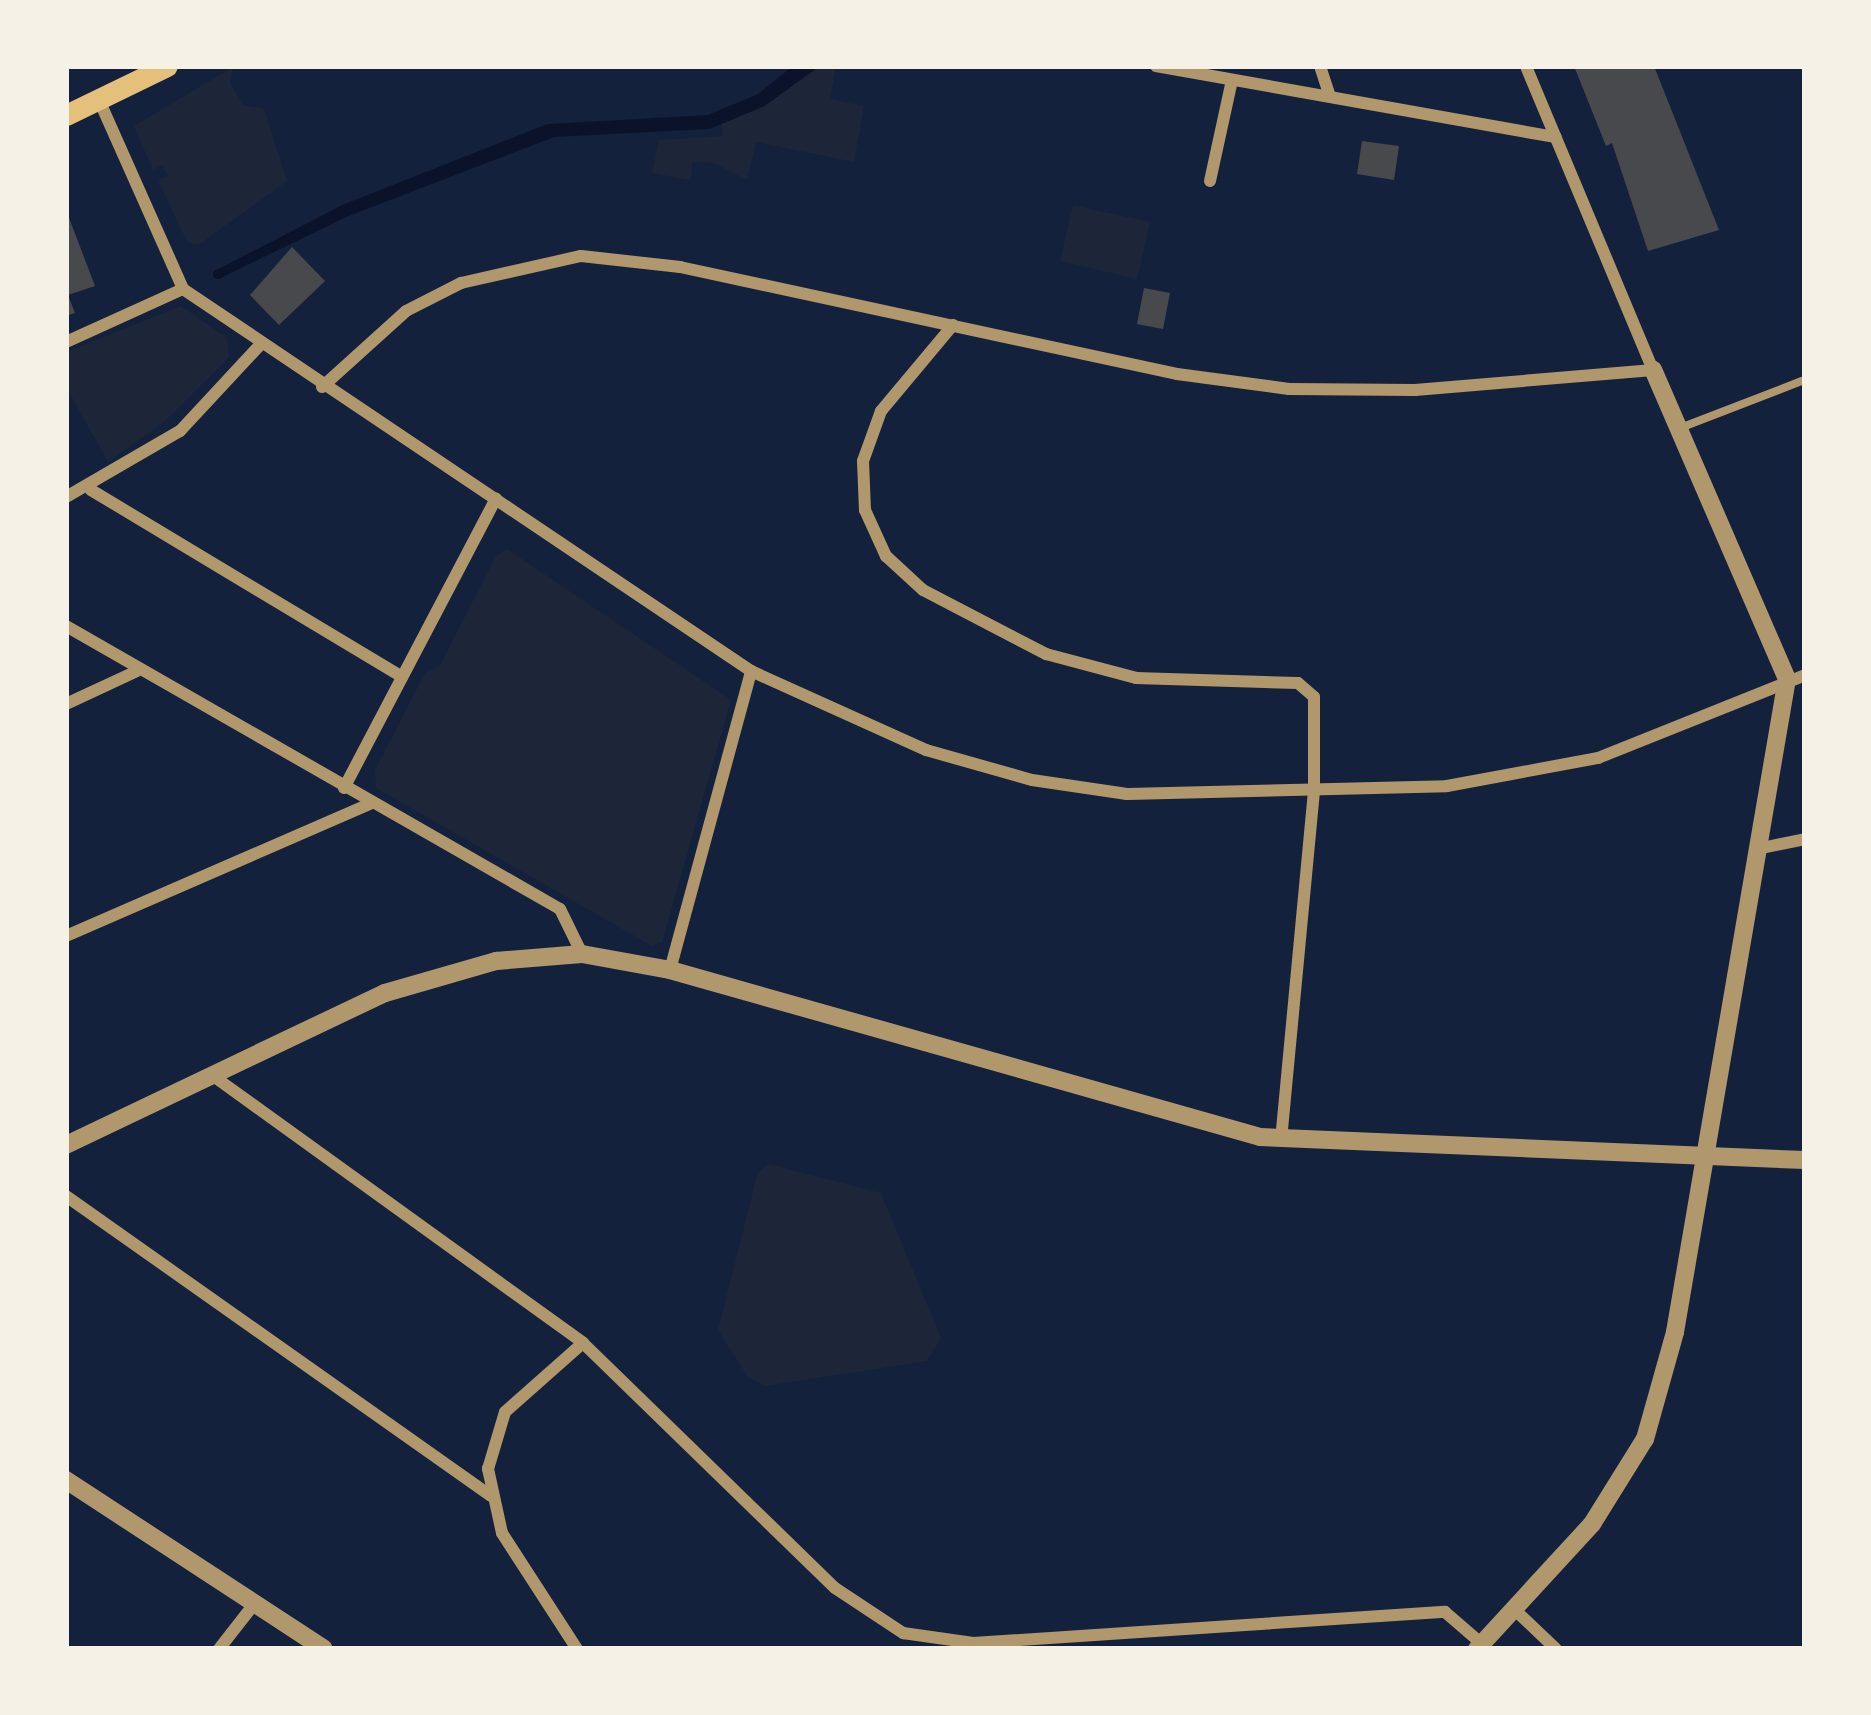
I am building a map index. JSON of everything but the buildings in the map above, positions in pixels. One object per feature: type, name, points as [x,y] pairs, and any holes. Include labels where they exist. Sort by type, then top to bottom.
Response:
[{"type":"main road","points":[[66,115],[167,66]]},
{"type":"street","points":[[1156,66],[1556,137]]},
{"type":"street","points":[[1320,66],[1330,96]]},
{"type":"street","points":[[216,1078],[583,1343],[835,1588],[903,1633],[973,1643],[1444,1612],[1479,1647],[1592,1525],[1645,1439],[1675,1332],[1702,1160],[1796,677],[1678,428],[1526,66]]},
{"type":"street","points":[[1210,181],[1232,80]]},
{"type":"street","points":[[99,100],[183,289],[322,387],[751,670],[926,749],[1032,780],[1127,794],[1447,786],[1598,758],[1757,700],[1796,677]]},
{"type":"street","points":[[322,387],[406,311],[460,283],[581,256],[680,267],[1177,374],[1289,389],[1415,390],[1654,370]]},
{"type":"street","points":[[66,342],[183,289]]},
{"type":"street","points":[[953,325],[881,411],[863,461],[865,510],[886,556],[923,590],[1046,654],[1136,678],[1298,683],[1315,697],[1314,791],[1282,1137]]},
{"type":"street","points":[[66,497],[91,490],[180,430],[260,345]]},
{"type":"street","points":[[91,490],[402,677]]},
{"type":"street","points":[[344,788],[496,500]]},
{"type":"street","points":[[66,626],[369,804],[560,909],[582,954]]},
{"type":"street","points":[[670,970],[751,670]]},
{"type":"street","points":[[66,704],[137,671]]},
{"type":"street","points":[[66,936],[369,804]]},
{"type":"street","points":[[1762,848],[1805,839]]},
{"type":"street","points":[[66,1145],[216,1078],[385,993],[496,962],[582,954],[670,970],[1282,1137],[1702,1160],[1805,1160]]},
{"type":"street","points":[[66,1196],[491,1496]]},
{"type":"street","points":[[578,1649],[502,1533],[488,1469],[505,1412],[583,1343]]},
{"type":"street","points":[[66,1480],[324,1649]]},
{"type":"street","points":[[219,1649],[255,1603]]},
{"type":"street","points":[[1516,1611],[1556,1649]]},
{"type":"lane","points":[[1678,428],[1802,382]]},
{"type":"shaded area","points":[[811,66],[836,66],[830,99],[864,106],[854,162],[756,142],[747,180],[714,163],[693,162],[690,180],[652,173],[659,140],[723,136],[721,116],[761,102]]},
{"type":"shaded area","points":[[233,67],[230,83],[243,105],[264,109],[287,181],[198,245],[187,242],[158,180],[168,176],[162,165],[153,170],[134,126]]},
{"type":"shaded area","points":[[1073,205],[1150,222],[1137,279],[1060,261]]},
{"type":"shaded area","points":[[181,306],[227,338],[229,357],[164,422],[108,462],[66,387],[66,352]]},
{"type":"shaded area","points":[[507,549],[731,700],[662,942],[652,946],[376,788],[375,770],[425,673],[439,667],[496,556]]},
{"type":"shaded area","points":[[769,1164],[881,1193],[941,1338],[927,1361],[765,1386],[747,1376],[718,1330],[758,1172]]},
{"type":"waterway","points":[[799,66],[759,98],[708,119],[548,128],[345,208],[217,274],[347,211],[553,132],[708,124],[761,102],[811,66]]}]
